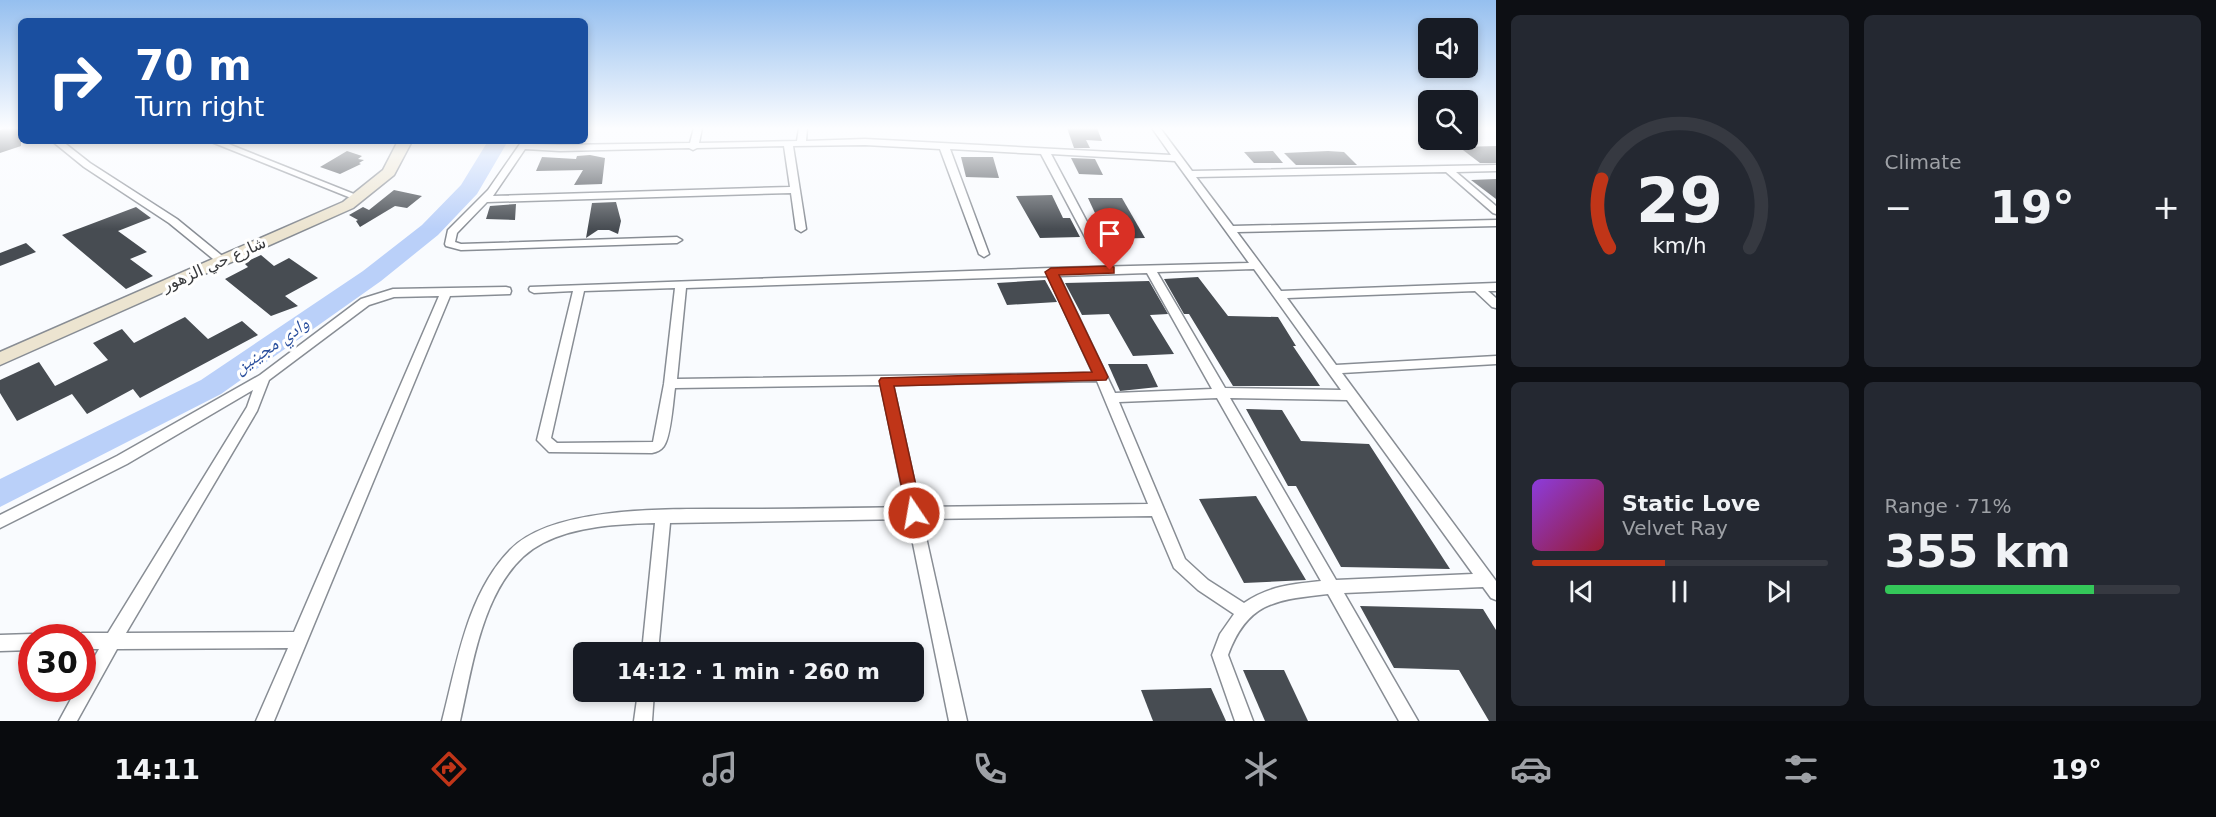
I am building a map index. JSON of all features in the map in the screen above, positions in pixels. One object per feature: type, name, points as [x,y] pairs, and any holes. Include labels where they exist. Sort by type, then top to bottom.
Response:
[{"type":"street","points":[[83,162],[173,221],[222,261]]},
{"type":"street","points":[[260,162],[359,198]]},
{"type":"street","name":"شارع حي الزهور","points":[[0,359],[359,198],[389,172],[394,162]]},
{"type":"street","points":[[512,162],[485,199],[452,232],[450,244],[462,247],[677,240]]},
{"type":"street","points":[[790,162],[801,229]]},
{"type":"street","points":[[950,162],[984,254]]},
{"type":"street","points":[[1050,162],[1098,252]]},
{"type":"street","points":[[1180,162],[1255,266],[1353,395],[1491,587]]},
{"type":"street","points":[[1188,174],[1496,168]]},
{"type":"street","points":[[1448,170],[1496,211]]},
{"type":"street","points":[[485,199],[794,190]]},
{"type":"street","points":[[1228,229],[1496,223]]},
{"type":"street","points":[[534,289],[1255,266]]},
{"type":"street","points":[[1150,269],[1409,721]]},
{"type":"street","points":[[1051,272],[1111,398],[1179,563],[1189,575],[1244,612]]},
{"type":"street","points":[[579,288],[544,440],[554,448],[652,448],[658,446],[670,384],[681,284]]},
{"type":"street","points":[[1277,295],[1496,287]]},
{"type":"street","points":[[1478,288],[1496,304]]},
{"type":"street","points":[[0,522],[122,460],[264,378],[365,302],[393,293],[506,291]]},
{"type":"street","points":[[265,721],[446,292]]},
{"type":"street","points":[[1334,369],[1496,360]]},
{"type":"street","points":[[670,384],[1101,377]]},
{"type":"street","points":[[69,721],[113,640],[254,408],[264,378]]},
{"type":"street","points":[[886,381],[958,721]]},
{"type":"street","points":[[1111,398],[1223,393],[1353,395]]},
{"type":"street","points":[[451,721],[478,618],[489,591],[502,571],[524,547],[552,533],[593,522],[663,517],[1156,510]]},
{"type":"street","points":[[651,642],[663,517]]},
{"type":"street","points":[[1244,721],[1220,655],[1226,639],[1244,612],[1260,601],[1283,592],[1333,587],[1491,587]]},
{"type":"street","points":[[96,641],[299,640]]},
{"type":"street","points":[[0,643],[18,642]]},
{"type":"street","points":[[643,721],[645,702]]},
{"type":"building","points":[[329,162],[361,162],[359,163],[361,164],[340,174],[320,167]]},
{"type":"building","points":[[540,162],[605,162],[602,184],[574,185],[583,170],[536,171]]},
{"type":"building","points":[[962,162],[994,162],[999,178],[966,177]]},
{"type":"building","points":[[1073,162],[1096,162],[1103,175],[1079,174]]},
{"type":"building","points":[[1253,162],[1283,163],[1254,163]]},
{"type":"building","points":[[1293,162],[1354,162],[1357,165],[1296,165]]},
{"type":"building","points":[[1478,162],[1496,162],[1480,163]]},
{"type":"building","points":[[1496,179],[1496,199],[1471,180]]},
{"type":"building","points":[[394,190],[422,196],[407,208],[395,206],[360,227],[356,221],[358,220],[349,215],[363,207],[369,210]]},
{"type":"building","points":[[1052,195],[1063,218],[1070,218],[1080,237],[1040,238],[1016,196]]},
{"type":"building","points":[[1088,198],[1122,198],[1145,238],[1107,239]]},
{"type":"building","points":[[616,202],[621,221],[618,234],[609,230],[598,230],[586,238],[592,203]]},
{"type":"building","points":[[516,204],[515,220],[486,219],[490,206]]},
{"type":"building","points":[[136,207],[151,218],[118,231],[147,252],[130,259],[153,276],[126,289],[62,235]]},
{"type":"building","points":[[26,243],[36,252],[0,266],[0,253]]},
{"type":"building","points":[[261,255],[274,266],[289,258],[318,278],[285,296],[298,306],[271,316],[225,279],[248,267],[244,263]]},
{"type":"building","points":[[1198,277],[1228,316],[1278,317],[1296,346],[1293,346],[1320,386],[1233,386],[1189,314],[1184,314],[1164,279]]},
{"type":"building","points":[[1045,280],[1057,302],[1007,305],[997,283]]},
{"type":"building","points":[[1149,281],[1168,314],[1150,315],[1174,354],[1133,356],[1109,314],[1082,315],[1065,283]]},
{"type":"building","points":[[185,317],[208,339],[242,321],[258,335],[140,398],[133,389],[87,414],[72,394],[17,421],[0,393],[0,380],[39,362],[55,386],[108,360],[93,343],[122,329],[134,343]]},
{"type":"building","points":[[1108,364],[1147,364],[1158,387],[1120,391]]},
{"type":"building","points":[[1246,409],[1282,410],[1301,441],[1369,444],[1450,569],[1341,567],[1296,486],[1288,486]]},
{"type":"building","points":[[1256,496],[1306,580],[1244,583],[1199,499]]},
{"type":"building","points":[[1360,606],[1483,609],[1496,630],[1496,721],[1489,721],[1459,670],[1394,668]]},
{"type":"building","points":[[1243,670],[1284,670],[1308,721],[1265,721]]},
{"type":"building","points":[[1211,688],[1226,721],[1153,721],[1141,690]]},
{"type":"waterway","name":"وادي مجينين","points":[[0,494],[211,387],[372,276],[430,230],[469,189],[486,162]]},
{"type":"route","points":[[914,513],[886,381],[1101,377],[1051,272],[1110,270]]}]
